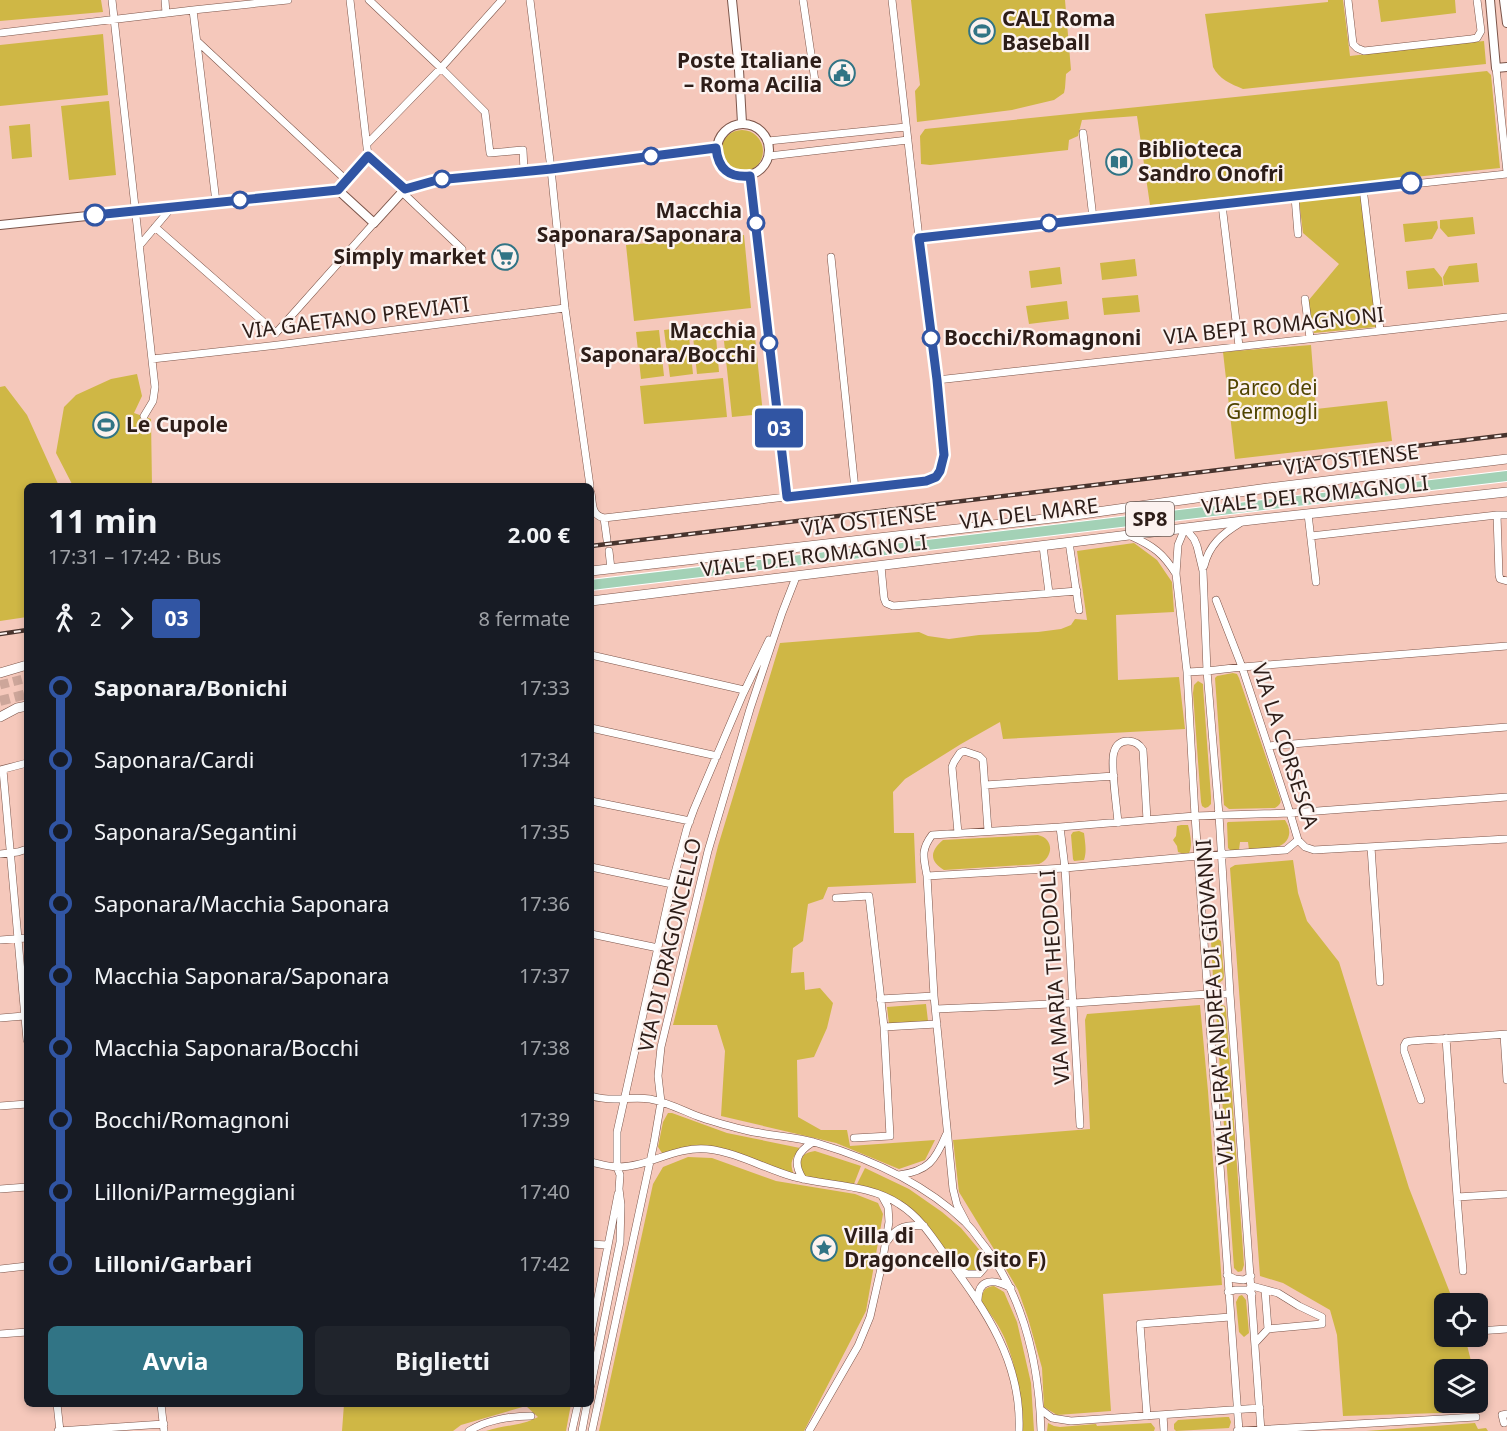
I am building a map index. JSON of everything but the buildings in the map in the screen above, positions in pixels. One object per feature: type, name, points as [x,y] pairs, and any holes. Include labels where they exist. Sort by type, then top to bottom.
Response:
[{"type":"main road","name":"VIA OSTIENSE","points":[[594,571],[1061,517],[1269,488],[1507,459]]},
{"type":"main road","name":"VIA DEL MARE","points":[[594,585],[1507,476]]},
{"type":"main road","name":"VIALE DEI ROMAGNOLI","points":[[594,601],[1243,521],[1507,492]]},
{"type":"main road","points":[[0,673],[24,666]]},
{"type":"main road","points":[[0,712],[22,707]]},
{"type":"main road","points":[[0,717],[22,707]]},
{"type":"street","points":[[112,0],[155,395],[144,417]]},
{"type":"street","points":[[165,0],[166,13]]},
{"type":"street","points":[[0,33],[288,0]]},
{"type":"street","points":[[350,0],[368,156],[462,249]]},
{"type":"street","points":[[369,0],[485,112],[490,153],[523,150],[524,171]]},
{"type":"street","points":[[367,144],[441,68],[502,0]]},
{"type":"street","points":[[530,0],[565,308],[590,483]]},
{"type":"street","points":[[732,0],[742,123]]},
{"type":"street","points":[[803,0],[815,81]]},
{"type":"street","points":[[594,508],[595,513],[604,518],[926,481],[938,474],[944,455],[937,380],[892,0]]},
{"type":"street","points":[[1348,0],[1353,41],[1358,48],[1364,51],[1477,38],[1481,31],[1478,0]]},
{"type":"street","points":[[919,238],[1507,173],[1490,0]]},
{"type":"street","points":[[1504,0],[1507,23]]},
{"type":"street","points":[[193,10],[216,202]]},
{"type":"street","points":[[1492,14],[1506,12]]},
{"type":"street","points":[[197,41],[346,180]]},
{"type":"street","points":[[1496,68],[1507,67]]},
{"type":"street","points":[[750,124],[758,128],[768,141],[769,156],[762,168],[750,176],[733,175],[720,164],[716,148],[718,140],[734,125],[750,124]]},
{"type":"street","points":[[768,141],[906,127]]},
{"type":"street","points":[[1083,133],[1093,218]]},
{"type":"street","points":[[769,156],[908,140]]},
{"type":"street","points":[[276,333],[403,191],[437,180],[551,169],[716,148]]},
{"type":"street","points":[[0,225],[338,190],[368,156]]},
{"type":"street","points":[[750,176],[787,497]]},
{"type":"street","points":[[1363,188],[1380,330]]},
{"type":"street","points":[[338,190],[374,223]]},
{"type":"street","points":[[1295,197],[1298,234]]},
{"type":"street","points":[[1222,205],[1239,346]]},
{"type":"street","points":[[140,245],[172,207]]},
{"type":"street","points":[[155,227],[276,333],[278,345]]},
{"type":"street","points":[[831,257],[855,489]]},
{"type":"street","points":[[1305,299],[1310,338]]},
{"type":"street","name":"VIA GAETANO PREVIATI","points":[[152,360],[565,308]]},
{"type":"street","name":"VIA BEPI ROMAGNONI","points":[[937,380],[1507,317]]},
{"type":"street","points":[[1308,514],[1316,582]]},
{"type":"street","points":[[1497,515],[1499,574],[1500,579],[1507,581]]},
{"type":"street","points":[[1311,536],[1507,515]]},
{"type":"street","points":[[604,518],[607,540]]},
{"type":"street","name":"VIALE FRA' ANDREA DI GIOVANNI","points":[[1203,571],[1207,556],[1215,542],[1243,521]]},
{"type":"street","name":"VIALE FRA' ANDREA DI GIOVANNI","points":[[1238,1431],[1187,672],[1176,574],[1178,546],[1185,528],[1197,546],[1203,571],[1207,671],[1261,1430]]},
{"type":"street","points":[[1128,535],[1156,549],[1176,574]]},
{"type":"street","points":[[1069,542],[1080,610]]},
{"type":"street","points":[[1043,546],[1049,593]]},
{"type":"street","points":[[609,551],[612,569]]},
{"type":"street","points":[[881,566],[884,598],[886,603],[893,606],[1077,591]]},
{"type":"street","name":"VIA DI DRAGONCELLO","points":[[592,1431],[651,1160],[661,1102],[658,1084],[659,1057],[670,1008],[718,816],[750,709],[796,577]]},
{"type":"street","name":"VIA LA CORSESCA","points":[[1216,600],[1242,667],[1298,840],[1305,847],[1314,849],[1371,847],[1507,839]]},
{"type":"street","name":"VIA DI DRAGONCELLO","points":[[594,1313],[619,1189],[617,1132],[672,884],[690,821],[744,690],[782,613]]},
{"type":"street","points":[[1187,672],[1507,646]]},
{"type":"street","points":[[594,656],[744,690]]},
{"type":"street","points":[[1268,746],[1507,727]]},
{"type":"street","points":[[594,729],[717,756]]},
{"type":"street","points":[[1119,823],[1113,757],[1116,747],[1128,741],[1138,744],[1143,750],[1147,820]]},
{"type":"street","points":[[958,833],[952,767],[957,756],[964,751],[979,756],[983,760],[988,831]]},
{"type":"street","points":[[0,1018],[24,1016],[23,938],[10,853],[2,770],[24,764]]},
{"type":"street","points":[[985,785],[1114,776]]},
{"type":"street","points":[[1041,1431],[1038,1379],[1011,1288],[990,1253],[966,1222],[955,1200],[934,996],[924,845],[932,835],[1507,797]]},
{"type":"street","points":[[594,802],[690,821]]},
{"type":"street","name":"VIA MARIA THEODOLI","points":[[1060,827],[1065,868],[1080,1125]]},
{"type":"street","points":[[927,876],[1065,868],[1286,850],[1298,840]]},
{"type":"street","points":[[1371,847],[1380,982]]},
{"type":"street","points":[[0,854],[24,850]]},
{"type":"street","points":[[594,868],[672,884]]},
{"type":"street","points":[[836,898],[869,896],[884,1027],[890,1136],[854,1138]]},
{"type":"street","points":[[594,935],[658,948]]},
{"type":"street","points":[[0,940],[23,938]]},
{"type":"street","points":[[936,1009],[1230,994]]},
{"type":"street","points":[[880,999],[934,996]]},
{"type":"street","points":[[884,1027],[937,1024]]},
{"type":"street","points":[[1421,1100],[1404,1052],[1405,1044],[1411,1041],[1505,1035],[1507,1080]]},
{"type":"street","points":[[1446,1038],[1463,1271]]},
{"type":"street","points":[[594,1096],[610,1099],[642,1098],[661,1102],[735,1128],[813,1142],[852,1154],[898,1175],[929,1194],[966,1222]]},
{"type":"street","points":[[0,1106],[24,1104]]},
{"type":"street","points":[[898,1175],[913,1173],[930,1164],[938,1154],[947,1132]]},
{"type":"street","points":[[802,1179],[798,1169],[798,1158],[801,1151],[813,1142]]},
{"type":"street","points":[[594,1163],[617,1167],[638,1164],[682,1151],[712,1150],[802,1179],[882,1196],[904,1207],[924,1226],[955,1268],[997,1334],[1009,1361],[1017,1395],[1019,1431]]},
{"type":"street","points":[[0,1189],[24,1187]]},
{"type":"street","name":"VIA DI DRAGONCELLO","points":[[594,1370],[620,1242],[619,1189]]},
{"type":"street","points":[[1457,1197],[1507,1194]]},
{"type":"street","points":[[809,1431],[858,1346],[870,1317],[886,1242],[888,1210],[882,1196]]},
{"type":"street","points":[[886,1242],[903,1226],[913,1224],[924,1226]]},
{"type":"street","points":[[594,1244],[607,1245]]},
{"type":"street","points":[[955,1268],[964,1274],[979,1274],[987,1264],[990,1253]]},
{"type":"street","points":[[0,1269],[24,1266]]},
{"type":"street","points":[[1227,1275],[1244,1280],[1251,1276]]},
{"type":"street","points":[[978,1303],[980,1290],[987,1282],[999,1282],[1011,1288]]},
{"type":"street","points":[[1252,1286],[1278,1293],[1322,1317],[1322,1324],[1268,1329],[1256,1342]]},
{"type":"street","points":[[1228,1292],[1247,1290],[1252,1294]]},
{"type":"street","points":[[1265,1290],[1268,1329]]},
{"type":"street","points":[[1147,1416],[1140,1324],[1230,1317]]},
{"type":"street","points":[[1488,1330],[1507,1329]]},
{"type":"street","points":[[0,1334],[24,1332]]},
{"type":"street","points":[[57,1407],[59,1431],[164,1427],[161,1407]]},
{"type":"street","points":[[572,1431],[577,1407]]},
{"type":"street","points":[[582,1431],[586,1407]]},
{"type":"street","points":[[1040,1409],[1049,1417],[1063,1420],[1260,1408]]},
{"type":"street","points":[[1504,1423],[1502,1415],[1507,1414]]},
{"type":"street","points":[[1163,1415],[1164,1431]]},
{"type":"street","points":[[469,1431],[510,1417],[531,1416]]},
{"type":"street","points":[[1238,1431],[1476,1417]]},
{"type":"green space","points":[[0,0],[101,0],[103,12],[0,21]]},
{"type":"green space","points":[[911,0],[1065,0],[1071,70],[1066,74],[1064,93],[1054,100],[1012,110],[917,122],[915,91],[920,85]]},
{"type":"green space","points":[[1328,0],[1343,0],[1350,56],[1484,41],[1486,64],[1243,89],[1226,81],[1213,67],[1205,14],[1328,2]]},
{"type":"green space","points":[[1378,0],[1455,0],[1456,13],[1381,22]]},
{"type":"green space","points":[[103,34],[108,95],[0,106],[0,45]]},
{"type":"green space","points":[[1487,71],[1491,75],[1500,168],[1150,205],[1137,116],[1082,120],[1078,136],[1069,140],[1068,150],[930,165],[921,164],[920,136],[925,129]]},
{"type":"green space","points":[[109,101],[116,175],[69,180],[61,106]]},
{"type":"green space","points":[[30,124],[32,157],[12,159],[9,126]]},
{"type":"green space","points":[[742,130],[757,136],[763,151],[757,166],[742,172],[727,166],[721,151],[727,136]]},
{"type":"green space","points":[[1361,196],[1376,327],[1314,333],[1308,301],[1339,264],[1303,233],[1299,201]]},
{"type":"green space","points":[[1473,217],[1475,234],[1448,237],[1440,228],[1440,220]]},
{"type":"green space","points":[[1437,221],[1438,228],[1432,239],[1405,242],[1403,224]]},
{"type":"green space","points":[[744,235],[751,308],[634,321],[626,245]]},
{"type":"green space","points":[[1135,259],[1137,276],[1102,280],[1100,263]]},
{"type":"green space","points":[[1477,263],[1479,282],[1444,285],[1443,277],[1449,266]]},
{"type":"green space","points":[[1060,267],[1062,284],[1031,288],[1029,271]]},
{"type":"green space","points":[[1434,268],[1442,278],[1443,286],[1408,289],[1406,271]]},
{"type":"green space","points":[[1138,295],[1140,312],[1104,315],[1102,298]]},
{"type":"green space","points":[[1067,301],[1069,319],[1029,324],[1026,306]]},
{"type":"green space","points":[[715,325],[719,372],[697,374],[692,327]]},
{"type":"green space","points":[[688,327],[693,374],[670,377],[664,330]]},
{"type":"green space","points":[[659,330],[664,376],[641,379],[636,332]]},
{"type":"green space","points":[[755,337],[763,414],[732,417],[724,341]]},
{"type":"green space","name":"Parco dei Germogli","points":[[1311,345],[1316,409],[1387,401],[1392,441],[1235,459],[1223,352]]},
{"type":"green space","name":"Le Cupole","points":[[137,374],[142,396],[134,413],[151,419],[152,483],[71,483],[56,453],[64,407],[76,395],[111,379]]},
{"type":"green space","points":[[723,378],[727,417],[644,424],[640,386]]},
{"type":"green space","points":[[5,386],[27,415],[58,483],[24,483],[24,617],[0,621],[0,387]]},
{"type":"green space","points":[[1134,543],[1157,560],[1172,582],[1174,612],[1116,615],[1118,680],[1179,677],[1185,729],[1003,739],[1000,722],[905,779],[893,792],[894,833],[914,833],[916,883],[828,887],[823,899],[808,904],[803,941],[793,948],[791,973],[804,972],[805,990],[820,988],[833,1003],[827,1028],[814,1057],[797,1060],[798,1117],[821,1130],[847,1130],[850,1146],[935,1140],[925,1160],[899,1169],[836,1143],[721,1116],[725,1051],[717,1025],[673,1025],[718,846],[780,643],[919,632],[928,636],[949,639],[1061,629],[1071,625],[1075,619],[1087,620],[1077,551]]},
{"type":"green space","points":[[1233,673],[1239,678],[1280,798],[1279,805],[1275,808],[1229,809],[1224,805],[1215,678]]},
{"type":"green space","points":[[1198,681],[1203,684],[1211,797],[1211,804],[1205,808],[1201,802],[1193,693],[1194,685]]},
{"type":"green space","points":[[1285,820],[1289,835],[1287,840],[1278,847],[1249,850],[1248,842],[1240,842],[1239,850],[1228,848],[1228,822]]},
{"type":"green space","points":[[1188,825],[1191,839],[1189,853],[1184,854],[1178,852],[1173,840],[1177,826]]},
{"type":"green space","points":[[1079,831],[1084,833],[1085,857],[1084,860],[1074,861],[1071,835]]},
{"type":"green space","points":[[1038,835],[1047,840],[1050,849],[1047,858],[1039,864],[944,870],[939,867],[933,856],[943,840]]},
{"type":"green space","points":[[1293,860],[1298,893],[1307,921],[1339,962],[1409,1188],[1450,1293],[1434,1293],[1434,1347],[1468,1347],[1470,1359],[1434,1359],[1434,1413],[1440,1413],[1343,1416],[1337,1335],[1330,1310],[1283,1283],[1260,1276],[1230,868],[1235,865]]},
{"type":"green space","points":[[1215,937],[1221,941],[1224,976],[1219,983],[1213,978],[1211,941]]},
{"type":"green space","points":[[926,1004],[928,1021],[889,1024],[887,1007]]},
{"type":"green space","points":[[1219,1004],[1225,1006],[1226,1009],[1244,1265],[1242,1271],[1238,1272],[1234,1268],[1216,1013]]},
{"type":"green space","points":[[1200,1005],[1222,1285],[1103,1294],[1111,1411],[1057,1415],[1044,1407],[1042,1368],[1018,1290],[959,1192],[953,1140],[1090,1129],[1085,1020],[1087,1014]]},
{"type":"green space","points":[[668,1113],[727,1133],[800,1148],[792,1161],[794,1175],[705,1148],[662,1153],[658,1147],[663,1122]]},
{"type":"green space","points":[[815,1151],[861,1166],[854,1184],[806,1177],[800,1171],[801,1159],[807,1153]]},
{"type":"green space","points":[[688,1157],[712,1158],[776,1181],[855,1194],[878,1203],[883,1214],[866,1311],[804,1431],[599,1431],[653,1184],[663,1167]]},
{"type":"green space","points":[[865,1168],[909,1189],[942,1212],[961,1228],[982,1253],[983,1265],[976,1272],[960,1269],[940,1242],[896,1200],[857,1184]]},
{"type":"green space","points":[[994,1286],[1004,1292],[1017,1322],[1031,1383],[1034,1431],[1022,1431],[1020,1396],[1013,1361],[1001,1330],[982,1304],[984,1292],[987,1288]]},
{"type":"green space","points":[[1242,1295],[1246,1300],[1249,1333],[1244,1337],[1239,1332],[1236,1302]]},
{"type":"green space","points":[[344,1407],[523,1407],[461,1425],[453,1431],[342,1431]]},
{"type":"green space","points":[[527,1407],[570,1407],[566,1431],[486,1431],[526,1422],[538,1417]]},
{"type":"green space","points":[[1229,1417],[1231,1422],[1229,1428],[1176,1431],[1174,1429],[1174,1424],[1178,1420]]},
{"type":"green space","points":[[1048,1423],[1060,1427],[1151,1423],[1155,1428],[1154,1431],[1047,1431]]},
{"type":"green space","points":[[1475,1423],[1478,1429],[1486,1428],[1488,1431],[1366,1431]]},
{"type":"tunnel","points":[[0,685],[24,679]]},
{"type":"tunnel","points":[[0,701],[24,695]]},
{"type":"railway","points":[[594,546],[1507,435]]},
{"type":"railway","points":[[0,634],[24,630]]},
{"type":"bus line","name":"03","points":[[95,215],[338,190],[368,156],[405,189],[437,180],[551,169],[716,148],[720,164],[726,171],[742,177],[750,176],[787,497],[926,481],[936,477],[940,471],[944,455],[919,238],[1411,183]]},
{"type":"place","name":"CALI Roma Baseball","points":[[982,31]]},
{"type":"place","name":"Poste Italiane – Roma Acilia","points":[[842,73]]},
{"type":"place","name":"Biblioteca Sandro Onofri","points":[[1119,162]]},
{"type":"place","name":"Macchia Saponara/Saponara","points":[[756,223]]},
{"type":"place","name":"Simply market","points":[[505,257]]},
{"type":"place","name":"Bocchi/Romagnoni","points":[[931,338]]},
{"type":"place","name":"Macchia Saponara/Bocchi","points":[[769,343]]},
{"type":"place","name":"Le Cupole","points":[[106,425]]},
{"type":"place","name":"Villa di Dragoncello (sito F)","points":[[824,1248]]}]
